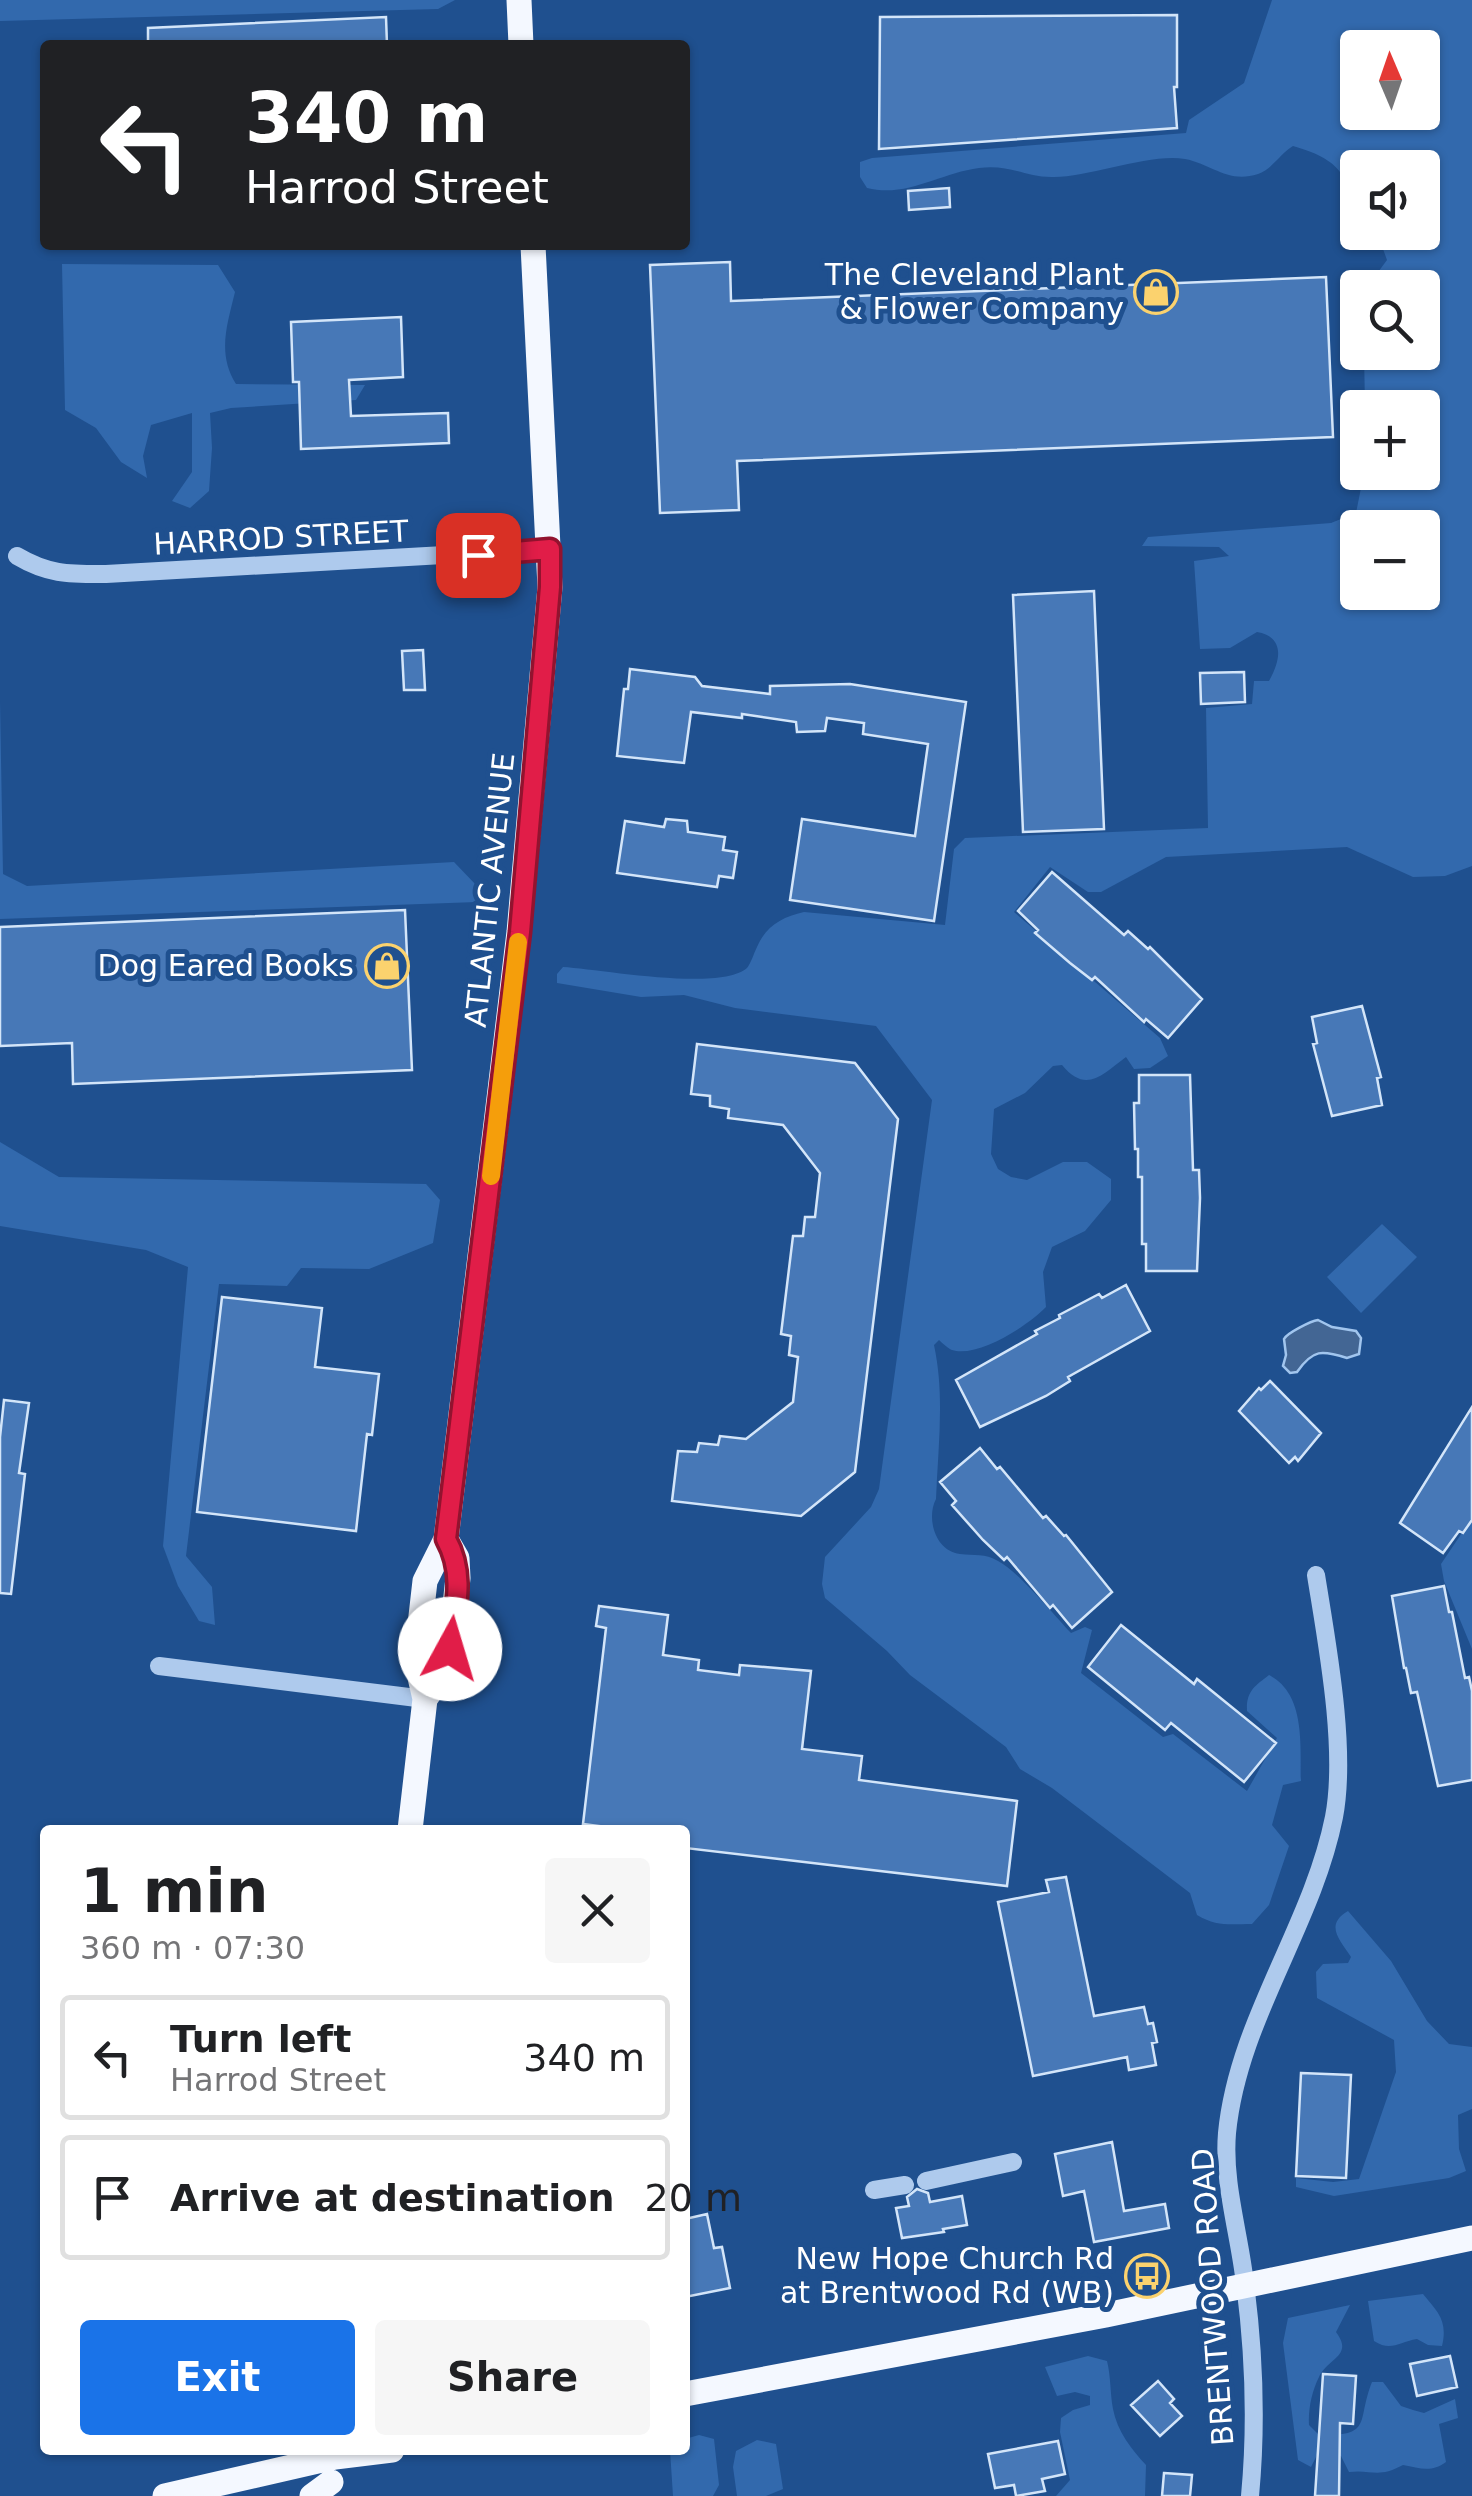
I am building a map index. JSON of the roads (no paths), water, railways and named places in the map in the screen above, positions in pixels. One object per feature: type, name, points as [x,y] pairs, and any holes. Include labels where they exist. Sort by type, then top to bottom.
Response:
[{"type":"main road","points":[[519,0],[521,40]]},
{"type":"main road","name":"ATLANTIC AVENUE","points":[[411,1825],[425,1698],[448,1666],[458,1578],[457,1558],[446,1539],[520,932],[537,751],[550,549],[533,250]]},
{"type":"main road","points":[[690,2393],[1246,2286],[1472,2238]]},
{"type":"main road","points":[[186,2494],[333,2476],[381,2455]]},
{"type":"street","name":"HARROD STREET","points":[[17,556],[44,570],[106,574],[550,549]]},
{"type":"street","name":"BRENTWOOD ROAD","points":[[1250,2496],[1255,2398],[1246,2286],[1226,2156],[1233,2091],[1246,2044],[1306,1902],[1334,1814],[1336,1732],[1316,1574]]},
{"type":"street","points":[[159,1666],[425,1698]]},
{"type":"street","points":[[926,2182],[1013,2162]]},
{"type":"street","points":[[874,2190],[905,2185]]},
{"type":"place","name":"The Cleveland Plant & Flower Company","points":[[1156,292]]},
{"type":"place","name":"Dog Eared Books","points":[[387,966]]},
{"type":"place","name":"New Hope Church Rd at Brentwood Rd (WB)","points":[[1147,2276]]}]
